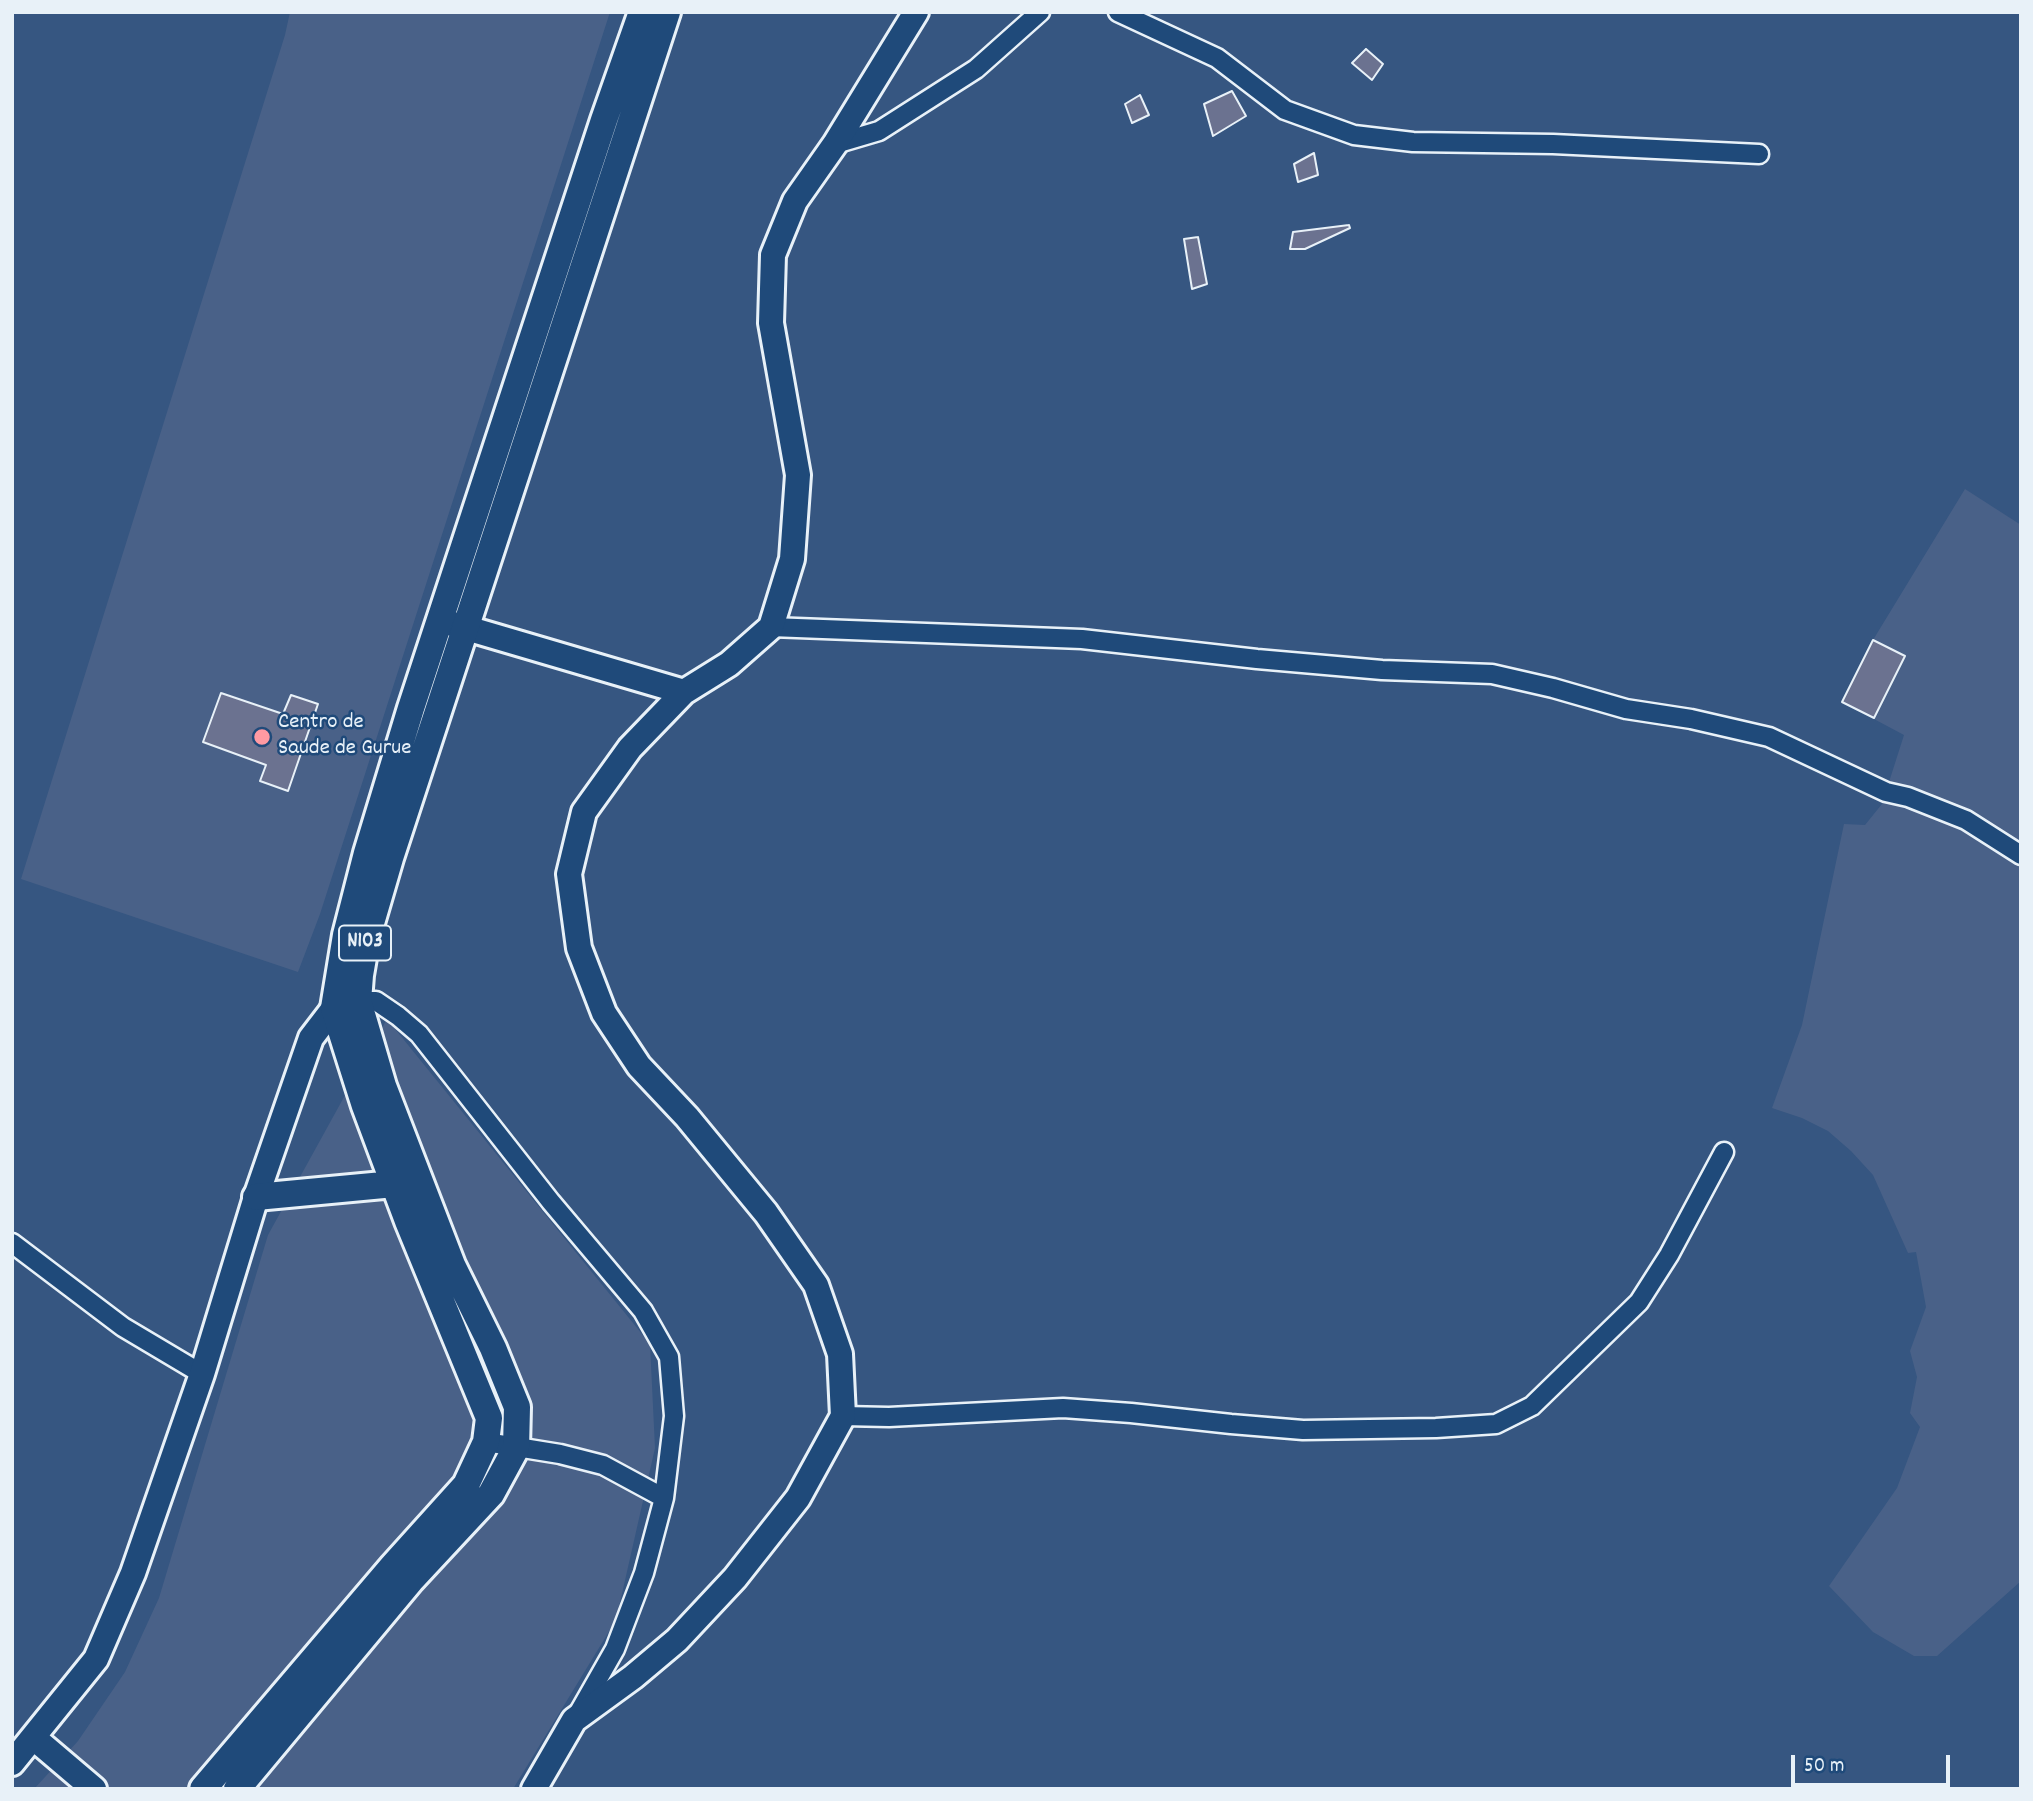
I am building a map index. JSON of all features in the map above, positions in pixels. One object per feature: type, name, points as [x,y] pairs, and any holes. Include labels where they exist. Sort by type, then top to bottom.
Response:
[{"type":"main road","name":"N103","points":[[203,1789],[259,1721],[466,1485],[486,1442],[489,1418],[394,1184],[346,1004],[346,935],[367,853],[439,620],[642,12]]},
{"type":"main road","name":"N103","points":[[237,1789],[411,1580],[491,1494],[516,1448],[517,1407],[493,1348],[452,1265],[383,1086],[346,1004],[667,12]]},
{"type":"main road","points":[[256,1197],[394,1184]]},
{"type":"main road","points":[[259,1721],[280,1738]]},
{"type":"street","points":[[575,1720],[633,1678],[677,1640],[735,1578],[798,1498],[843,1416],[840,1354],[816,1285],[766,1213],[687,1117],[639,1066],[604,1013],[579,948],[569,874],[584,812],[630,748],[684,692],[729,664],[771,627],[792,559],[798,475],[771,323],[773,255],[795,201],[835,144],[916,12]]},
{"type":"street","points":[[835,144],[879,131],[976,69],[1040,12]]},
{"type":"street","points":[[1118,12],[1217,58],[1285,110],[1354,135],[1413,142],[1553,144],[1759,154]]},
{"type":"street","points":[[439,620],[684,692]]},
{"type":"street","points":[[771,627],[1082,639],[1271,661],[1382,670],[1492,674],[1626,709],[1691,719],[1769,737],[1886,792],[1908,797],[1966,820],[2021,855]]},
{"type":"street","points":[[12,1763],[96,1659],[133,1573],[202,1374],[256,1197],[311,1038],[346,1004],[376,1001],[419,1034],[551,1202],[643,1311],[668,1357],[674,1416],[664,1498],[644,1573],[615,1649],[534,1789]]},
{"type":"street","points":[[843,1416],[889,1417],[1063,1408],[1303,1430],[1436,1428],[1496,1424],[1532,1406],[1639,1302],[1669,1255],[1724,1152]]},
{"type":"street","points":[[12,1243],[123,1327],[202,1374]]},
{"type":"street","points":[[486,1442],[560,1454],[603,1465],[664,1498]]},
{"type":"street","points":[[34,1738],[94,1789]]},
{"type":"shaded area","points":[[290,12],[610,12],[320,914],[298,972],[21,879]]},
{"type":"shaded area","points":[[1965,489],[2021,525],[2021,1581],[1937,1656],[1914,1656],[1873,1632],[1829,1586],[1897,1488],[1920,1427],[1910,1413],[1917,1377],[1910,1351],[1926,1307],[1916,1252],[1908,1253],[1873,1175],[1851,1151],[1828,1131],[1802,1118],[1772,1108],[1802,1025],[1844,824],[1865,825],[1882,804],[1904,735],[1842,702],[1873,640]]},
{"type":"shaded area","points":[[387,1019],[650,1344],[655,1448],[616,1620],[513,1789],[34,1789],[78,1741],[125,1672],[159,1598],[268,1235]]},
{"type":"building","points":[[1366,49],[1383,64],[1372,80],[1352,63]]},
{"type":"building","points":[[1232,91],[1246,116],[1213,136],[1204,104]]},
{"type":"building","points":[[1140,95],[1149,115],[1132,123],[1125,104]]},
{"type":"building","points":[[1314,153],[1318,175],[1298,182],[1294,164]]},
{"type":"building","points":[[1349,225],[1350,228],[1305,249],[1290,249],[1293,232]]},
{"type":"building","points":[[1198,237],[1207,284],[1192,289],[1184,239]]},
{"type":"building","points":[[1873,640],[1905,656],[1874,718],[1842,702]]},
{"type":"building","points":[[221,693],[283,714],[291,695],[318,704],[288,791],[260,781],[266,765],[203,742]]},
{"type":"place","name":"Centro de Saude de Gurue","points":[[262,737]]}]
